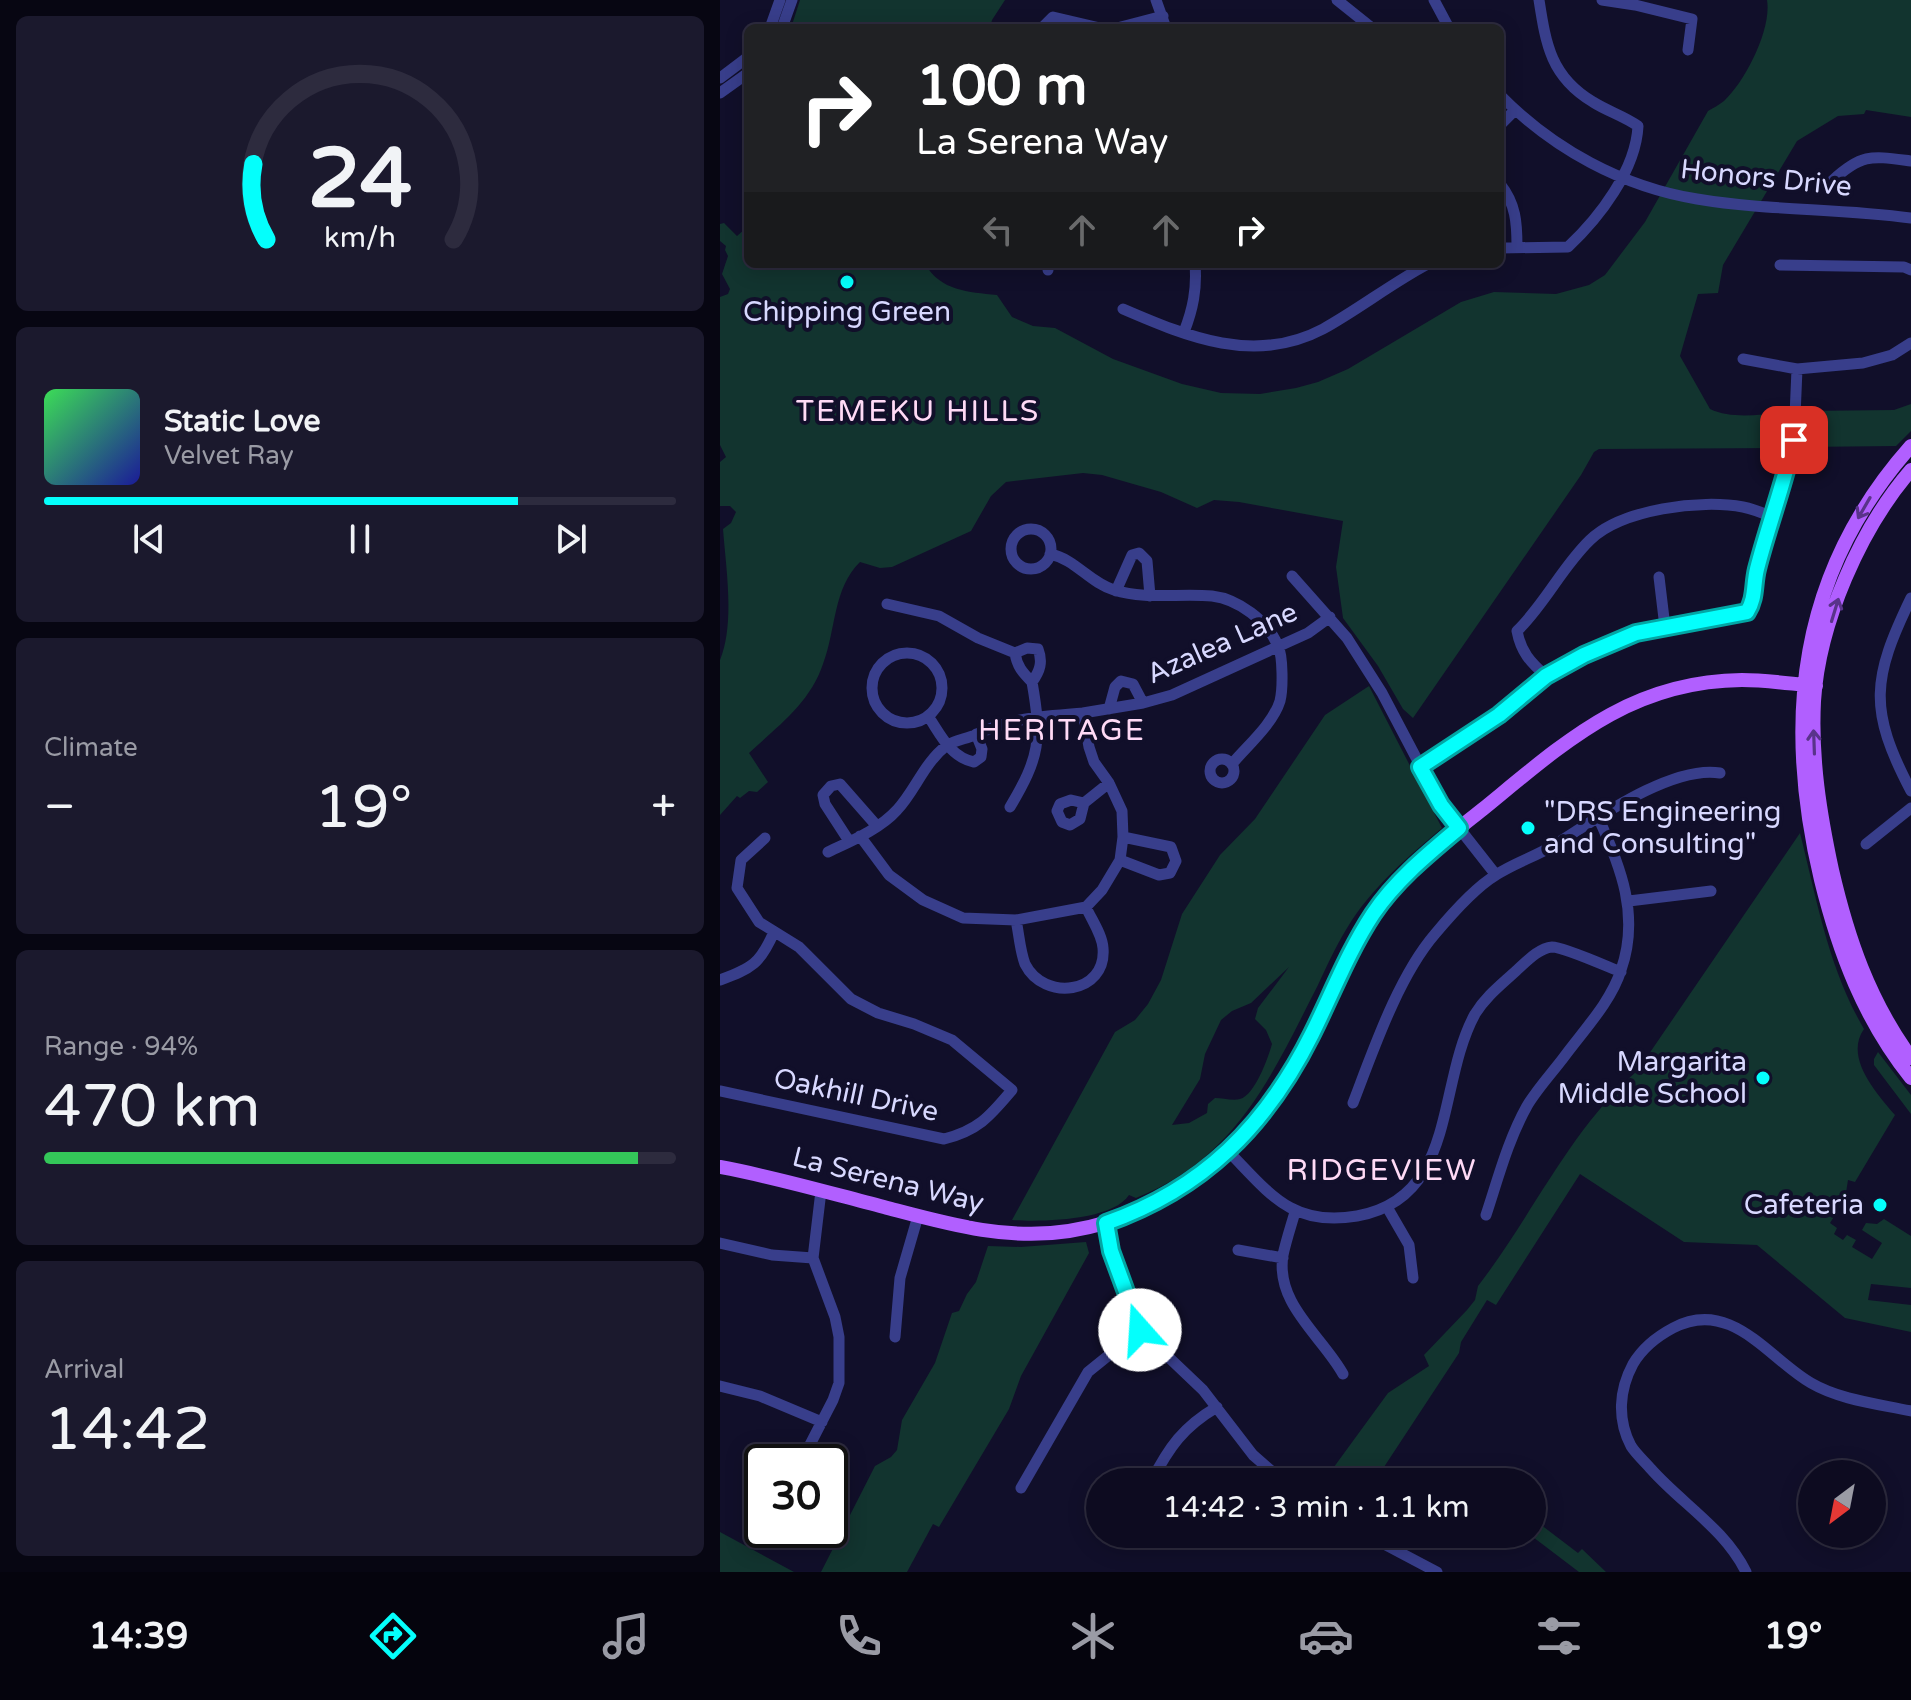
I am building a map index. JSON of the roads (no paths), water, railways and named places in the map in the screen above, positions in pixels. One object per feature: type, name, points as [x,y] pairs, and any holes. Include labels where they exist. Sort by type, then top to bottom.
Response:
[{"type":"main road","points":[[1911,446],[1874,492],[1835,562],[1814,625],[1802,759],[1808,811],[1835,933],[1861,1001],[1896,1060],[1911,1078]]},
{"type":"main road","points":[[1911,470],[1870,528],[1850,568],[1809,685],[1817,786],[1844,920],[1876,1003],[1911,1058]]},
{"type":"main road","name":"La Serena Way","points":[[720,1167],[956,1227],[1020,1233],[1069,1231],[1106,1223],[1160,1200],[1199,1176],[1229,1152],[1272,1101],[1302,1053],[1356,942],[1374,913],[1417,863],[1581,730],[1635,702],[1686,686],[1741,680],[1809,685]]},
{"type":"street","points":[[771,24],[780,0]]},
{"type":"street","points":[[783,24],[792,0]]},
{"type":"street","points":[[1156,0],[1165,22]]},
{"type":"street","points":[[1337,0],[1367,24]]},
{"type":"street","points":[[1434,0],[1447,24]]},
{"type":"street","points":[[1504,248],[1568,247],[1600,212],[1635,149],[1638,126],[1592,102],[1565,81],[1546,41],[1539,0]]},
{"type":"street","points":[[1602,0],[1636,2],[1692,19],[1688,50]]},
{"type":"street","points":[[1046,24],[1053,17],[1083,24]]},
{"type":"street","points":[[720,78],[744,60]]},
{"type":"street","points":[[720,93],[744,76]]},
{"type":"street","name":"Honors Drive","points":[[1504,99],[1557,143],[1621,177],[1673,194],[1699,200],[1911,218]]},
{"type":"street","points":[[1504,121],[1515,110]]},
{"type":"street","points":[[1832,181],[1859,159],[1874,157],[1911,161]]},
{"type":"street","points":[[1504,189],[1518,219],[1517,247]]},
{"type":"street","points":[[1780,265],[1904,267],[1911,270]]},
{"type":"street","points":[[1184,332],[1193,308],[1197,285],[1195,268]]},
{"type":"street","points":[[1123,309],[1224,345],[1253,347],[1301,338],[1322,329],[1421,268]]},
{"type":"street","points":[[1743,359],[1797,369],[1863,363],[1892,355],[1911,343]]},
{"type":"street","points":[[1420,767],[1499,715],[1546,676],[1608,644],[1636,633],[1747,612],[1754,601],[1757,570],[1787,474],[1794,440],[1797,369]]},
{"type":"street","points":[[1546,676],[1520,648],[1517,631],[1528,621],[1575,556],[1602,530],[1645,511],[1712,505],[1745,507],[1772,517]]},
{"type":"street","points":[[1116,591],[1132,555],[1139,553],[1147,561],[1150,596]]},
{"type":"street","points":[[1050,554],[1065,557],[1116,591],[1150,596],[1211,596],[1233,601],[1253,613],[1279,646],[1280,702],[1232,764]]},
{"type":"street","points":[[1292,576],[1330,617],[1365,665],[1441,805],[1496,875]]},
{"type":"street","points":[[1659,577],[1665,627]]},
{"type":"street","points":[[1911,598],[1885,657],[1880,678],[1882,721],[1911,791]]},
{"type":"street","points":[[887,604],[939,616],[978,638],[1015,653],[1027,648],[1038,649],[1040,666],[1032,682],[1038,717],[1037,747],[1029,775],[1010,807]]},
{"type":"street","name":"Azalea Lane","points":[[947,744],[987,727],[1038,717],[1109,709],[1172,695],[1318,627],[1330,617]]},
{"type":"street","points":[[1015,653],[1021,672],[1032,682]]},
{"type":"street","points":[[914,654],[934,665],[940,675],[941,698],[928,716],[918,722],[906,723],[885,715],[877,706],[872,684],[883,663],[892,657],[914,654]]},
{"type":"street","points":[[1109,709],[1115,687],[1121,681],[1133,684],[1143,703]]},
{"type":"street","points":[[876,825],[840,784],[831,786],[823,795],[825,804],[889,875],[923,900],[963,918],[1016,920],[1086,907],[1102,890],[1120,860],[1123,837],[1122,811],[1109,783],[1094,762],[1083,713]]},
{"type":"street","points":[[928,716],[954,754],[963,760],[974,762],[981,757],[982,749],[976,734]]},
{"type":"street","points":[[828,852],[855,839],[897,811],[926,768],[947,744]]},
{"type":"street","points":[[1353,1103],[1374,1048],[1414,964],[1433,935],[1496,875],[1542,852],[1598,817],[1680,776],[1706,771],[1720,773]]},
{"type":"street","points":[[1084,803],[1109,783]]},
{"type":"street","points":[[1866,844],[1911,808]]},
{"type":"street","points":[[1486,1215],[1508,1150],[1528,1105],[1591,1020],[1621,972],[1629,935],[1629,901],[1618,860],[1598,817]]},
{"type":"street","points":[[1120,860],[1159,875],[1170,873],[1176,861],[1171,847],[1123,837]]},
{"type":"street","points":[[720,980],[755,966],[765,954],[774,932],[759,922],[737,888],[741,860],[765,838]]},
{"type":"street","points":[[1629,901],[1711,891]]},
{"type":"street","points":[[1016,920],[1025,963],[1035,977],[1048,987],[1070,989],[1085,985],[1096,973],[1103,958],[1103,944],[1086,907]]},
{"type":"street","name":"Oakhill Drive","points":[[720,1091],[944,1139],[964,1134],[981,1125],[1012,1090],[952,1040],[878,1013],[851,999],[799,947],[774,932]]},
{"type":"street","points":[[1229,1152],[1273,1196],[1295,1212],[1324,1219],[1346,1218],[1387,1207],[1414,1185],[1435,1155],[1460,1053],[1476,1013],[1488,996],[1527,961],[1541,951],[1554,947],[1621,972]]},
{"type":"street","points":[[810,1444],[839,1383],[839,1337],[835,1317],[813,1258],[821,1191]]},
{"type":"street","points":[[1387,1207],[1409,1245],[1413,1278]]},
{"type":"street","points":[[1295,1212],[1283,1258],[1286,1288],[1303,1323],[1333,1357],[1343,1374]]},
{"type":"street","points":[[895,1337],[900,1278],[918,1216]]},
{"type":"street","points":[[1106,1223],[1111,1251],[1140,1330],[1217,1407],[1239,1440],[1268,1468]]},
{"type":"street","points":[[720,1243],[772,1255],[813,1258]]},
{"type":"street","points":[[1238,1250],[1283,1258]]},
{"type":"street","points":[[1746,1572],[1716,1530],[1659,1478],[1632,1447],[1620,1400],[1627,1375],[1640,1353],[1658,1336],[1679,1325],[1704,1319],[1736,1328],[1762,1344],[1808,1382],[1827,1391],[1911,1411]]},
{"type":"street","points":[[1021,1488],[1088,1372],[1140,1330]]},
{"type":"street","points":[[720,1386],[760,1396],[822,1422]]},
{"type":"street","points":[[1160,1468],[1178,1438],[1193,1422],[1217,1407]]},
{"type":"street","points":[[1392,1548],[1437,1572]]},
{"type":"place","name":"Chipping Green","points":[[847,282]]},
{"type":"place","name":"\"DRS Engineering and Consulting\"","points":[[1528,828]]},
{"type":"place","name":"Margarita Middle School","points":[[1763,1078]]},
{"type":"place","name":"Cafeteria","points":[[1880,1205]]},
{"type":"district","name":"TEMEKU HILLS","points":[[918,411]]},
{"type":"district","name":"HERITAGE","points":[[1062,730]]},
{"type":"district","name":"RIDGEVIEW","points":[[1382,1170]]}]
